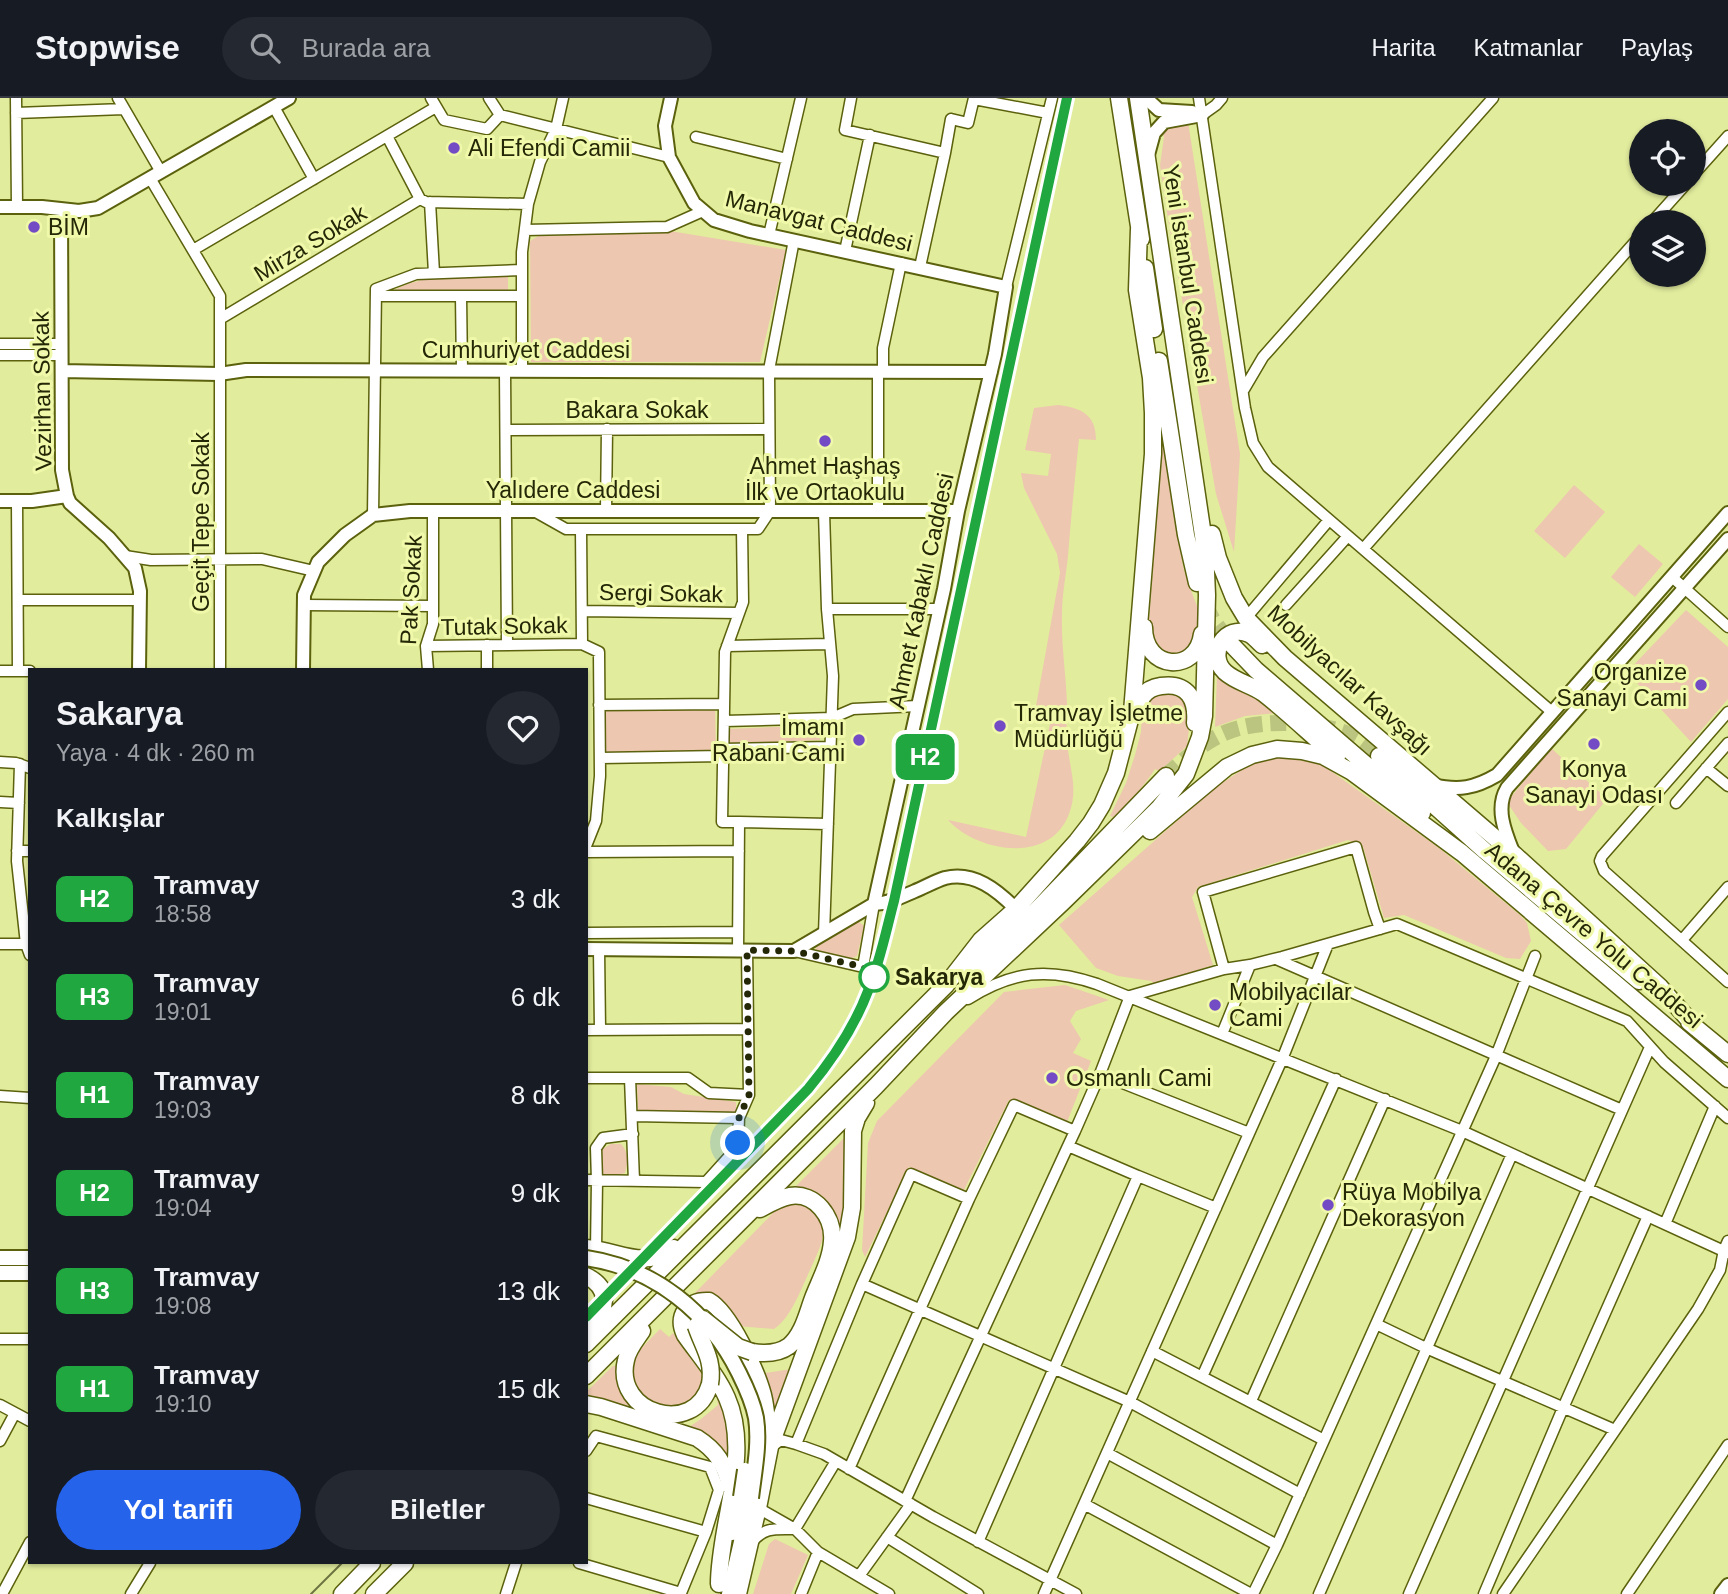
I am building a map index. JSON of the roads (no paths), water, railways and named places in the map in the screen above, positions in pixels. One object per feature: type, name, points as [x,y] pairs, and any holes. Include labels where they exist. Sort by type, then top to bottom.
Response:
[{"type":"highway","name":"Yeni İstanbul Caddesi","points":[[1119,98],[1139,229]]},
{"type":"highway","name":"Yeni İstanbul Caddesi","points":[[1138,98],[1193,457]]},
{"type":"highway","points":[[946,985],[981,940],[1016,909],[1091,823],[1102,805],[1122,753],[1132,712],[1153,454],[1151,378],[1137,290],[1139,229]]},
{"type":"highway","points":[[588,1375],[876,1086],[946,1012],[1159,808],[1186,774],[1205,716],[1202,589],[1186,535],[1139,229]]},
{"type":"highway","points":[[1142,579],[1144,636],[1149,650],[1167,661],[1188,659],[1197,650],[1202,639],[1202,589],[1206,557],[1193,457]]},
{"type":"highway","name":"Mobilyacılar Kavşağı","points":[[1193,457],[1218,558],[1229,589],[1246,618],[1285,658],[1515,855],[1660,986],[1696,1028]]},
{"type":"highway","points":[[1285,658],[1269,650],[1249,634],[1238,632],[1229,634],[1219,644],[1217,653],[1218,662],[1224,671],[1261,692],[1379,793]]},
{"type":"highway","points":[[1233,645],[1256,670],[1437,826],[1462,853]]},
{"type":"highway","points":[[1122,753],[1134,733],[1142,697],[1152,688],[1172,685],[1182,688],[1195,705],[1192,757]]},
{"type":"highway","points":[[1064,901],[1227,767],[1252,755],[1277,749],[1323,756],[1352,772],[1462,853]]},
{"type":"highway","name":"Mobilyacılar Kavşağı","points":[[1379,756],[1494,859],[1696,1028]]},
{"type":"highway","points":[[588,1339],[946,985],[1026,921],[1166,776]]},
{"type":"highway","name":"Adana Çevre Yolu Caddesi","points":[[1462,853],[1728,1079]]},
{"type":"highway","name":"Adana Çevre Yolu Caddesi","points":[[1696,1028],[1728,1054]]},
{"type":"highway","points":[[722,1591],[720,1557],[770,1447],[847,1237],[852,1208],[853,1130],[876,1086]]},
{"type":"highway","points":[[700,1322],[738,1347],[752,1352],[772,1353],[782,1350],[799,1334],[830,1254],[830,1221],[815,1202],[801,1196],[788,1196],[777,1200],[743,1220]]},
{"type":"highway","points":[[589,1252],[649,1259],[664,1255],[696,1234]]},
{"type":"highway","points":[[588,1274],[595,1275],[601,1269],[602,1259],[589,1252]]},
{"type":"highway","points":[[588,1275],[601,1289],[604,1305],[588,1337]]},
{"type":"highway","points":[[738,1594],[750,1544],[735,1429],[731,1408],[722,1387],[681,1328],[682,1314],[696,1302],[709,1301],[720,1309],[748,1357],[764,1397],[770,1447]]},
{"type":"highway","points":[[660,1303],[627,1354],[624,1373],[629,1391],[648,1409],[660,1414],[686,1412],[698,1405],[706,1395],[712,1368],[700,1322]]},
{"type":"highway","points":[[588,1404],[687,1434],[706,1444],[720,1458],[730,1487],[745,1501]]},
{"type":"highway","points":[[342,1594],[371,1564]]},
{"type":"highway","points":[[374,1594],[404,1564]]},
{"type":"main road","points":[[589,1252],[652,1280],[682,1299],[700,1322],[727,1370],[746,1416],[748,1435],[745,1501]]},
{"type":"main road","points":[[0,1258],[28,1258]]},
{"type":"main road","points":[[0,1273],[28,1273]]},
{"type":"main road","points":[[588,1274],[615,1273],[642,1284],[700,1322]]},
{"type":"street","points":[[16,98],[17,207]]},
{"type":"street","name":"Geçit Tepe Sokak","points":[[118,98],[193,250],[220,296],[220,668]]},
{"type":"street","points":[[0,207],[79,211],[98,208],[289,98]]},
{"type":"street","points":[[489,98],[500,115],[669,158]]},
{"type":"street","points":[[522,371],[522,270],[528,204],[540,162],[556,129],[563,98]]},
{"type":"street","name":"Manavgat Caddesi","points":[[671,98],[665,126],[669,158],[694,203],[714,220],[769,235],[1006,287]]},
{"type":"street","points":[[769,235],[801,98]]},
{"type":"street","points":[[851,98],[845,130],[945,153]]},
{"type":"street","points":[[920,267],[951,119],[968,123],[974,98],[1048,113]]},
{"type":"street","points":[[1006,287],[1052,98]]},
{"type":"street","points":[[1146,98],[1159,110],[1190,111],[1202,115]]},
{"type":"street","points":[[1199,98],[1253,443],[1268,467],[1552,712]]},
{"type":"street","points":[[1243,392],[1263,357],[1493,98]]},
{"type":"street","points":[[1147,155],[1154,133],[1164,121],[1202,115],[1218,101]]},
{"type":"street","points":[[193,250],[387,136],[434,102],[444,120],[487,129],[500,115]]},
{"type":"street","points":[[274,107],[314,179]]},
{"type":"street","points":[[16,113],[124,108]]},
{"type":"street","points":[[845,251],[870,135]]},
{"type":"street","points":[[387,136],[425,200],[434,273]]},
{"type":"street","points":[[1706,161],[1728,136]]},
{"type":"street","points":[[696,137],[787,159]]},
{"type":"street","points":[[1663,210],[1675,196]]},
{"type":"street","points":[[425,200],[528,204]]},
{"type":"street","name":"Mirza Sokak","points":[[220,319],[425,200]]},
{"type":"street","name":"Vezirhan Sokak","points":[[61,209],[62,470],[70,503],[109,538],[135,568],[140,591],[139,668]]},
{"type":"street","points":[[525,230],[667,227],[703,211]]},
{"type":"street","points":[[534,511],[566,529],[758,529],[770,511],[769,370],[794,240]]},
{"type":"street","points":[[1363,549],[1629,249]]},
{"type":"street","points":[[878,511],[883,348],[901,263]]},
{"type":"street","points":[[373,515],[376,289],[416,274],[522,270]]},
{"type":"street","name":"Ahmet Kabaklı Caddesi","points":[[874,904],[940,608],[958,511],[991,372],[1006,287]]},
{"type":"street","points":[[376,296],[522,296]]},
{"type":"street","points":[[461,296],[462,371]]},
{"type":"street","points":[[0,344],[61,349]]},
{"type":"street","points":[[0,355],[61,349]]},
{"type":"street","points":[[505,371],[507,645]]},
{"type":"street","name":"Cumhuriyet Caddesi","points":[[61,372],[991,372]]},
{"type":"street","points":[[606,511],[607,429]]},
{"type":"street","name":"Bakara Sokak","points":[[506,430],[769,429]]},
{"type":"street","points":[[0,501],[32,501],[67,496]]},
{"type":"street","points":[[18,501],[18,671]]},
{"type":"street","name":"Yalıdere Caddesi","points":[[303,668],[304,594],[318,562],[345,534],[373,515],[410,511],[958,511]]},
{"type":"street","name":"Pak Sokak","points":[[428,668],[426,646],[433,624],[433,511]]},
{"type":"street","points":[[824,512],[827,609],[833,676],[824,934]]},
{"type":"street","points":[[1433,785],[1448,789],[1467,788],[1480,785],[1497,775],[1728,513]]},
{"type":"street","points":[[1246,618],[1329,520]]},
{"type":"street","points":[[580,529],[582,644],[599,653],[600,758],[591,821]]},
{"type":"street","points":[[742,529],[743,602],[725,652],[722,822],[828,824]]},
{"type":"street","points":[[1286,605],[1348,536]]},
{"type":"street","points":[[1515,855],[1504,830],[1501,813],[1502,796],[1507,788],[1728,539]]},
{"type":"street","points":[[125,556],[151,560],[262,559],[314,571]]},
{"type":"street","points":[[1672,577],[1728,627]]},
{"type":"street","points":[[18,600],[140,600]]},
{"type":"street","points":[[304,605],[433,606]]},
{"type":"street","points":[[827,609],[940,608]]},
{"type":"street","name":"Sergi Sokak","points":[[582,611],[739,613]]},
{"type":"street","name":"Tutak Sokak","points":[[426,646],[582,644]]},
{"type":"street","points":[[727,646],[830,644]]},
{"type":"street","points":[[487,645],[487,668]]},
{"type":"street","points":[[0,671],[28,671]]},
{"type":"street","points":[[599,705],[724,704]]},
{"type":"street","points":[[724,720],[832,718],[853,709],[918,706]]},
{"type":"street","points":[[1728,712],[1600,860],[1604,871],[1728,982]]},
{"type":"street","points":[[588,720],[599,720]]},
{"type":"street","points":[[1676,803],[1728,743]]},
{"type":"street","points":[[588,746],[599,746]]},
{"type":"street","points":[[600,758],[831,747]]},
{"type":"street","points":[[0,762],[25,766],[19,803],[17,861],[28,950]]},
{"type":"street","points":[[1706,768],[1728,786]]},
{"type":"street","points":[[0,802],[19,803]]},
{"type":"street","points":[[592,1181],[706,1182],[738,1143],[739,1118],[749,1095],[743,950],[738,932],[739,822]]},
{"type":"street","points":[[1224,969],[1203,892],[1356,847],[1380,929]]},
{"type":"street","points":[[18,851],[28,851]]},
{"type":"street","points":[[588,852],[739,851]]},
{"type":"street","points":[[794,951],[874,904],[889,903],[943,878],[957,877],[985,883],[1016,909]]},
{"type":"street","points":[[1682,940],[1728,887]]},
{"type":"street","points":[[600,1030],[592,949],[794,951],[863,967],[874,904]]},
{"type":"street","points":[[1130,996],[1396,924],[1627,1021],[1664,1062],[1728,1118]]},
{"type":"street","points":[[588,933],[738,932]]},
{"type":"street","points":[[0,944],[26,944]]},
{"type":"street","points":[[1044,1594],[1283,1057],[1328,944]]},
{"type":"street","points":[[1084,1504],[1252,1594],[1277,1545],[1496,1056],[1535,956]]},
{"type":"street","points":[[1276,958],[1622,1110]]},
{"type":"street","points":[[1222,1034],[1250,965]]},
{"type":"street","points":[[946,1012],[995,983],[1017,977],[1042,974],[1068,975],[1083,979],[1462,1131],[1665,1224],[1727,1248],[1720,1270],[1698,1308],[1503,1594]]},
{"type":"street","points":[[859,1576],[908,1503],[981,1336],[1069,1146],[1130,996]]},
{"type":"street","points":[[588,1030],[748,1029]]},
{"type":"street","points":[[1409,1594],[1650,1047]]},
{"type":"street","points":[[1100,1074],[1249,1133]]},
{"type":"street","points":[[588,1078],[688,1078],[709,1093],[749,1095]]},
{"type":"street","points":[[630,1078],[634,1181]]},
{"type":"street","points":[[1202,1377],[1336,1079]]},
{"type":"street","points":[[0,1096],[28,1098]]},
{"type":"street","points":[[1251,1401],[1385,1099]]},
{"type":"street","points":[[849,1469],[969,1199],[1014,1105],[1075,1131]]},
{"type":"street","points":[[1665,1224],[1715,1106]]},
{"type":"street","points":[[633,1116],[739,1118]]},
{"type":"street","points":[[589,1252],[596,1148],[603,1138],[633,1134]]},
{"type":"street","points":[[1069,1146],[1216,1208]]},
{"type":"street","points":[[1319,1594],[1512,1154]]},
{"type":"street","points":[[796,1444],[911,1174],[969,1199]]},
{"type":"street","points":[[978,1542],[1138,1176]]},
{"type":"street","points":[[1484,1594],[1648,1216]]},
{"type":"street","points":[[862,1284],[1130,1402],[1300,1494]]},
{"type":"street","points":[[1376,1324],[1426,1349],[1615,1430]]},
{"type":"street","points":[[0,1339],[28,1339]]},
{"type":"street","points":[[1152,1351],[1324,1440]]},
{"type":"street","points":[[0,1405],[28,1420]]},
{"type":"street","points":[[0,1441],[15,1413]]},
{"type":"street","points":[[582,1564],[681,1594],[706,1532],[719,1490],[710,1467],[596,1436],[588,1448]]},
{"type":"street","points":[[770,1447],[781,1440],[824,1454],[978,1542],[1076,1594]]},
{"type":"street","points":[[1627,1594],[1728,1445]]},
{"type":"street","points":[[1107,1453],[1277,1545]]},
{"type":"street","points":[[794,1529],[836,1461]]},
{"type":"street","points":[[588,1499],[706,1532]]},
{"type":"street","points":[[745,1501],[794,1529],[818,1552],[889,1594]]},
{"type":"street","points":[[750,1544],[766,1531],[794,1529]]},
{"type":"street","points":[[887,1537],[978,1594]]},
{"type":"street","points":[[2,1594],[28,1546]]},
{"type":"street","points":[[801,1594],[818,1552]]},
{"type":"street","points":[[131,1594],[149,1564]]},
{"type":"street","points":[[506,1594],[516,1564]]},
{"type":"street","points":[[1721,1594],[1728,1585]]},
{"type":"tunnel","points":[[1205,605],[1232,645]]},
{"type":"tunnel","points":[[1166,776],[1210,740],[1241,728],[1275,723],[1311,725],[1345,733],[1358,739],[1379,756]]},
{"type":"tram line","points":[[588,1315],[808,1089],[842,1043],[868,991],[894,901],[1067,98]]},
{"type":"tram line","name":"H2","points":[[588,1315],[808,1089],[850,1031],[869,990],[894,901],[1067,98]]},
{"type":"tram line","points":[[311,1594],[341,1564]]},
{"type":"place","name":"Ali Efendi Camii","points":[[454,148]]},
{"type":"place","name":"BİM","points":[[34,227]]},
{"type":"place","name":"Ahmet Haşhaş İlk ve Ortaokulu","points":[[825,441]]},
{"type":"place","name":"Organize Sanayi Cami","points":[[1701,685]]},
{"type":"place","name":"Tramvay İşletme Müdürlüğü","points":[[1000,726]]},
{"type":"place","name":"İmamı Rabani Cami","points":[[859,740]]},
{"type":"place","name":"Konya Sanayi Odası","points":[[1594,744]]},
{"type":"place","name":"Sakarya","points":[[874,977]]},
{"type":"place","name":"Mobilyacılar Cami","points":[[1215,1005]]},
{"type":"place","name":"Osmanlı Cami","points":[[1052,1078]]},
{"type":"place","name":"Rüya Mobilya Dekorasyon","points":[[1328,1205]]}]
